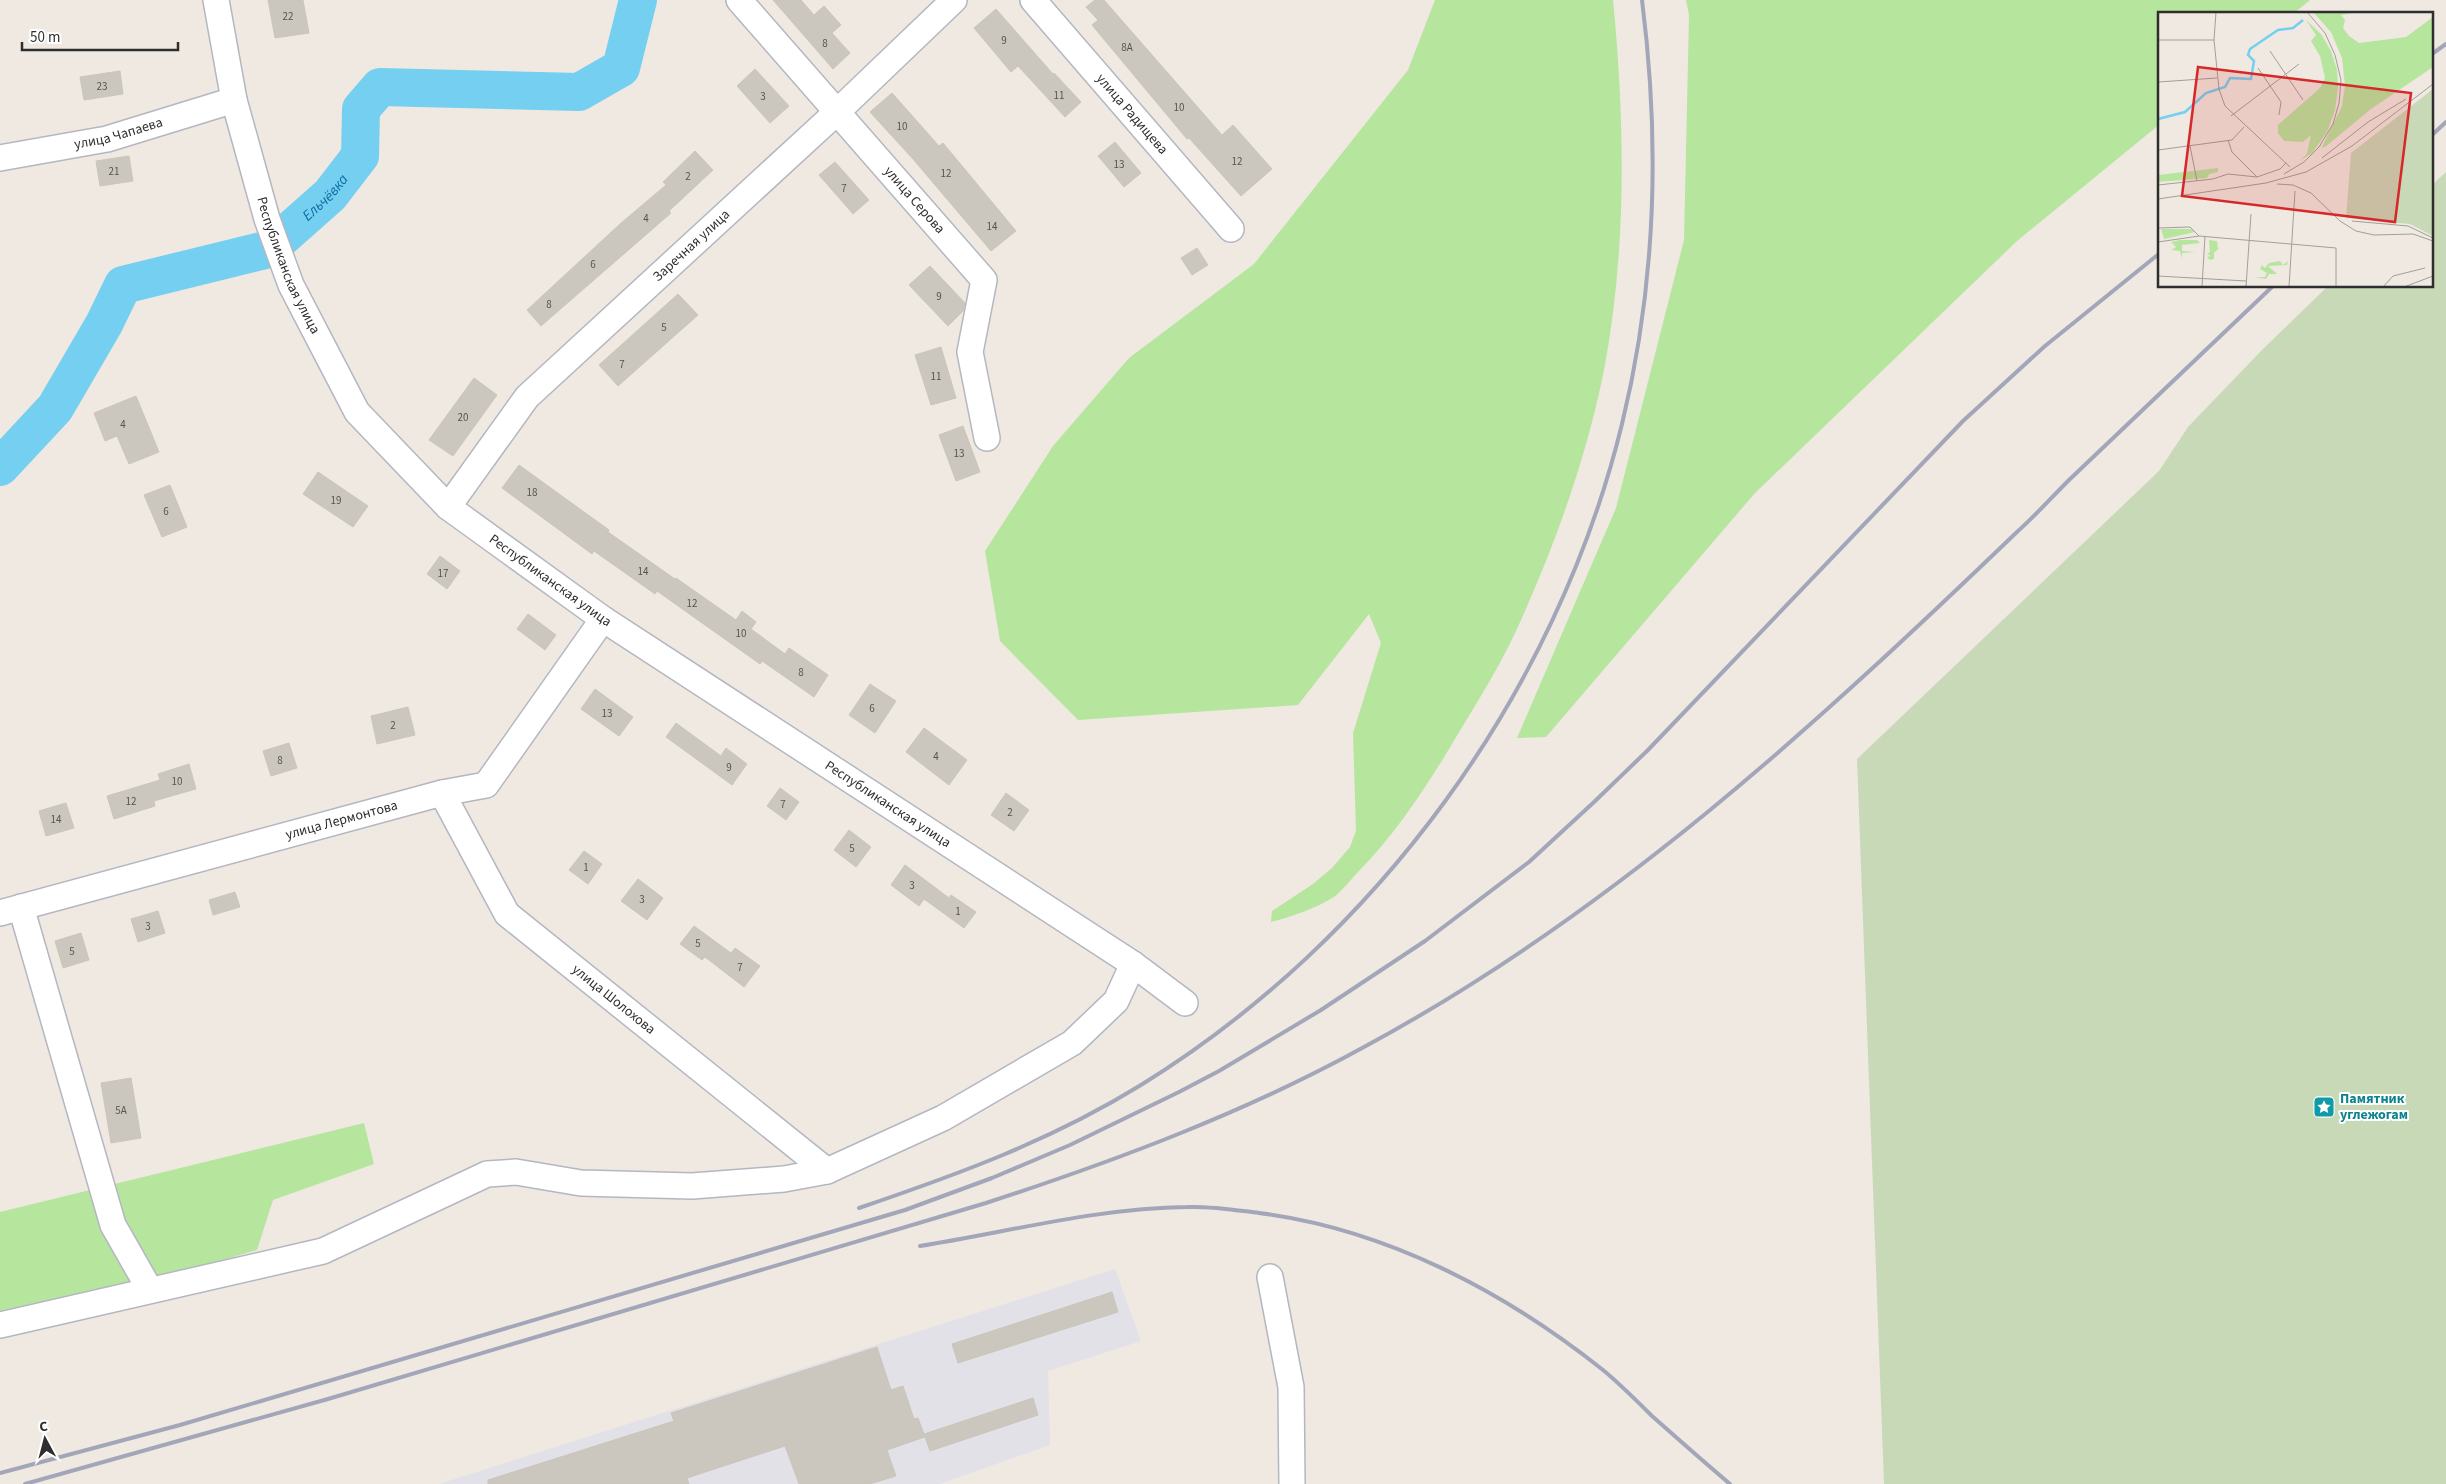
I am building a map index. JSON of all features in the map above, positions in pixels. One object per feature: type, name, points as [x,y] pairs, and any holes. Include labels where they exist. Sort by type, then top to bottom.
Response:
[{"type":"street","name":"Республиканская улица","points":[[216,0],[234,100],[267,219],[291,285],[357,412],[448,508],[603,619],[1133,964],[1185,1003]]},
{"type":"street","name":"улица Серова","points":[[739,0],[984,280],[970,352],[987,438]]},
{"type":"street","name":"Заречная улица","points":[[448,508],[527,397],[838,111],[954,0]]},
{"type":"street","name":"улица Радищева","points":[[1033,0],[1230,229]]},
{"type":"street","name":"улица Чапаева","points":[[0,158],[107,139],[234,100]]},
{"type":"street","name":"улица Лермонтова","points":[[11,910],[442,793],[486,785],[603,619]]},
{"type":"street","name":"улица Шолохова","points":[[442,793],[506,914],[827,1170]]},
{"type":"street","points":[[11,910],[113,1225],[150,1290]]},
{"type":"street","points":[[0,1325],[324,1251],[487,1174],[516,1172],[581,1183],[692,1186],[775,1180],[827,1170],[943,1118],[1072,1042],[1116,1001],[1133,964]]},
{"type":"street","points":[[1270,1277],[1291,1387],[1292,1484]]},
{"type":"shaded area","points":[[1115,1269],[1141,1341],[1048,1371],[1050,1445],[940,1484],[439,1484]]},
{"type":"green space","points":[[1435,0],[1613,0],[1620,92],[1622,185],[1617,278],[1604,370],[1597,404],[1568,503],[1530,600],[1508,647],[1446,754],[1395,829],[1341,891],[1334,897],[1311,909],[1271,922],[1272,911],[1313,884],[1332,868],[1350,847],[1356,831],[1353,733],[1381,643],[1369,614],[1298,705],[1078,720],[1000,641],[985,551],[1053,446],[1129,358],[1254,264],[1408,70]]},
{"type":"green space","points":[[1686,0],[2310,0],[2295,12],[2158,12],[2158,126],[2017,241],[1755,493],[1546,737],[1517,738],[1616,508],[1684,240],[1689,15]]},
{"type":"green space","points":[[2446,172],[2446,1484],[1884,1484],[1857,759],[2159,471],[2188,427],[2262,350],[2326,288],[2434,288],[2434,183]]},
{"type":"green space","points":[[364,1123],[374,1164],[273,1200],[257,1250],[0,1325],[0,1212]]},
{"type":"building","points":[[268,0],[303,0],[309,33],[275,38]]},
{"type":"building","points":[[773,0],[801,0],[814,15],[824,6],[841,25],[832,33],[850,53],[833,69]]},
{"type":"building","points":[[1095,0],[1104,0],[1222,135],[1233,125],[1272,169],[1241,196],[1189,138],[1187,139],[1092,25],[1098,20],[1086,7]]},
{"type":"building","points":[[996,9],[1053,74],[1081,102],[1065,117],[1018,66],[1011,72],[974,28]]},
{"type":"building","points":[[755,69],[789,106],[770,123],[737,86]]},
{"type":"building","points":[[120,71],[123,94],[84,100],[80,77]]},
{"type":"building","points":[[892,93],[939,146],[943,143],[1016,231],[991,251],[913,159],[870,112]]},
{"type":"building","points":[[1115,142],[1141,173],[1124,187],[1098,156]]},
{"type":"building","points":[[695,151],[713,170],[669,211],[671,213],[541,326],[527,310],[620,224],[666,185],[663,182]]},
{"type":"building","points":[[129,156],[133,181],[100,186],[96,161]]},
{"type":"building","points":[[835,162],[869,200],[853,214],[819,175]]},
{"type":"building","points":[[1197,248],[1208,265],[1192,275],[1181,258]]},
{"type":"building","points":[[930,266],[965,303],[963,311],[948,326],[909,285]]},
{"type":"building","points":[[678,294],[698,315],[618,386],[599,365]]},
{"type":"building","points":[[941,347],[956,398],[931,405],[915,355]]},
{"type":"building","points":[[474,378],[497,395],[453,456],[429,440]]},
{"type":"building","points":[[136,396],[159,452],[129,464],[117,436],[105,441],[94,413]]},
{"type":"building","points":[[963,426],[980,472],[956,481],[939,435]]},
{"type":"building","points":[[519,465],[609,530],[608,532],[736,620],[742,611],[756,622],[751,629],[785,654],[789,648],[828,675],[814,697],[762,661],[760,664],[657,591],[655,594],[594,551],[592,554],[502,488]]},
{"type":"building","points":[[318,472],[368,506],[353,527],[303,494]]},
{"type":"building","points":[[170,485],[187,527],[162,537],[144,495]]},
{"type":"building","points":[[440,556],[460,571],[447,589],[427,574]]},
{"type":"building","points":[[528,614],[556,635],[545,650],[517,629]]},
{"type":"building","points":[[870,684],[896,701],[875,733],[849,715]]},
{"type":"building","points":[[595,689],[633,717],[619,736],[581,709]]},
{"type":"building","points":[[408,707],[415,735],[377,744],[371,716]]},
{"type":"building","points":[[676,723],[721,756],[726,748],[747,764],[732,785],[666,737]]},
{"type":"building","points":[[924,728],[967,760],[949,785],[906,752]]},
{"type":"building","points":[[289,743],[297,768],[271,776],[263,751]]},
{"type":"building","points":[[189,764],[196,789],[154,801],[155,806],[114,819],[107,796],[160,780],[158,774]]},
{"type":"building","points":[[780,788],[799,802],[786,820],[767,806]]},
{"type":"building","points":[[1006,793],[1029,810],[1014,831],[991,815]]},
{"type":"building","points":[[66,803],[74,828],[46,836],[39,811]]},
{"type":"building","points":[[849,830],[871,847],[856,867],[834,850]]},
{"type":"building","points":[[584,851],[602,864],[588,884],[569,870]]},
{"type":"building","points":[[905,865],[949,898],[951,895],[976,912],[964,928],[924,899],[919,906],[891,885]]},
{"type":"building","points":[[638,879],[663,898],[647,920],[621,901]]},
{"type":"building","points":[[235,892],[240,907],[213,915],[209,900]]},
{"type":"building","points":[[158,911],[165,933],[138,942],[131,919]]},
{"type":"building","points":[[694,926],[731,953],[735,948],[760,966],[744,987],[705,957],[702,960],[680,944]]},
{"type":"building","points":[[81,933],[89,960],[63,968],[55,941]]},
{"type":"building","points":[[131,1078],[141,1138],[111,1143],[101,1083]]},
{"type":"building","points":[[1112,1292],[1118,1312],[958,1363],[952,1344]]},
{"type":"building","points":[[877,1347],[891,1390],[903,1386],[914,1419],[918,1418],[925,1437],[887,1450],[896,1476],[870,1484],[799,1484],[785,1446],[687,1478],[689,1484],[488,1484],[488,1480],[674,1421],[671,1413]]},
{"type":"building","points":[[1033,1398],[1038,1415],[930,1451],[924,1434]]},
{"type":"waterway","name":"Ельчёвка","points":[[0,467],[55,408],[104,324],[123,285],[269,249],[330,195],[360,156],[361,109],[380,87],[579,92],[621,68],[638,0]]},
{"type":"railway","points":[[859,1208],[968,1169],[1038,1140],[1073,1123],[1141,1085],[1227,1026],[1306,958],[1380,883],[1445,801],[1503,713],[1552,621],[1592,524],[1622,424],[1633,372],[1642,319],[1652,213],[1653,159],[1651,106],[1642,0]]},
{"type":"railway","points":[[2434,53],[2446,44]]},
{"type":"railway","points":[[2434,133],[2446,122]]},
{"type":"railway","points":[[0,1473],[180,1425],[905,1210],[992,1178],[1070,1145],[1219,1071],[1321,1010],[1425,941],[1529,862],[1648,750],[1963,421],[2045,346],[2158,255]]},
{"type":"railway","points":[[25,1484],[328,1399],[986,1203],[1131,1153],[1226,1114],[1319,1071],[1455,995],[1542,937],[1626,876],[1708,812],[1866,674],[2031,519],[2069,480],[2271,288]]},
{"type":"railway","points":[[920,1246],[1086,1216],[1153,1208],[1196,1207],[1259,1213],[1306,1221],[1352,1233],[1397,1249],[1441,1268],[1525,1314],[1603,1370],[1652,1416],[1730,1484]]},
{"type":"place","name":"Памятник углежогам","points":[[2324,1107]]}]
